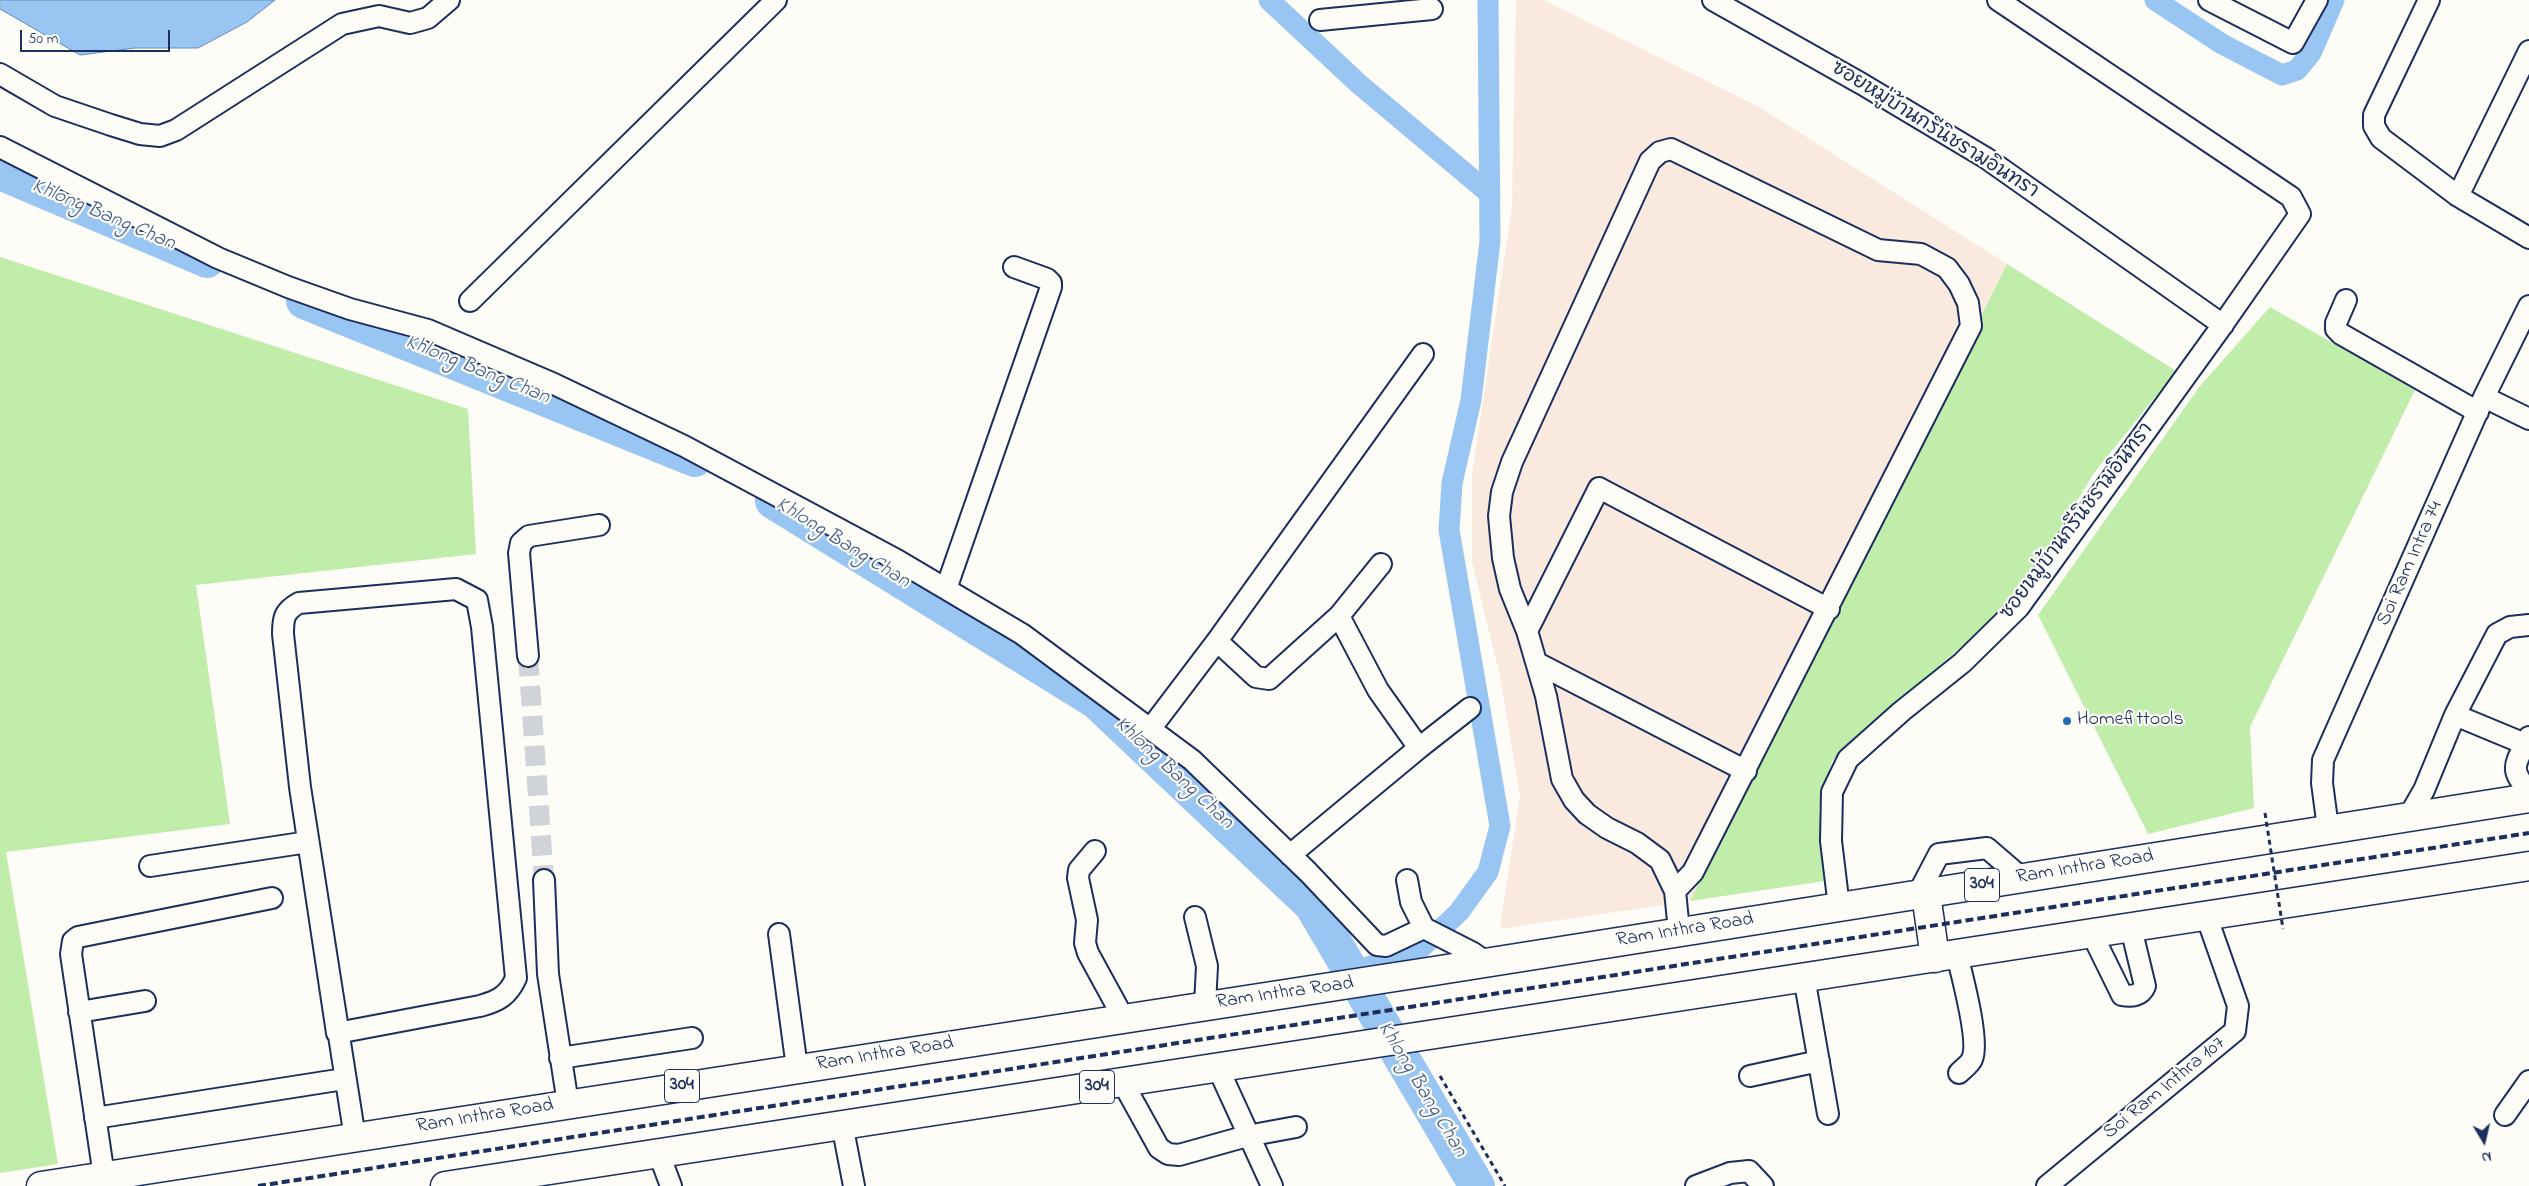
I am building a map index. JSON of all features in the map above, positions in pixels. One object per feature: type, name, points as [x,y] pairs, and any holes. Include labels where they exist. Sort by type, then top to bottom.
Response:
[{"type":"highway","name":"Ram Inthra Road","points":[[41,1186],[1487,963],[2023,879],[2328,828],[2529,798]]},
{"type":"highway","name":"304","points":[[445,1186],[510,1181],[842,1124],[1124,1083],[1350,1046],[2092,934],[2206,915],[2527,872]]},
{"type":"highway","points":[[1922,895],[1946,956]]},
{"type":"street","points":[[0,74],[56,106],[140,134],[160,136],[176,130],[342,24],[379,16],[410,23],[428,18],[449,0]]},
{"type":"street","points":[[470,301],[776,0]]},
{"type":"street","name":"ซอยหมู่บ้านกรีนิชรามอินทรา","points":[[1712,0],[1862,84],[1986,158],[2223,325]]},
{"type":"street","name":"ซอยหมู่บ้านกรีนิชรามอินทรา","points":[[1839,908],[1831,841],[1832,792],[1848,759],[1902,711],[1962,663],[2019,607],[2223,325],[2300,214],[2291,197],[1998,0]]},
{"type":"street","points":[[2209,0],[2294,43],[2317,0]]},
{"type":"street","points":[[2429,0],[2374,115],[2374,126],[2381,138],[2458,196],[2529,238]]},
{"type":"street","points":[[1320,20],[1370,8],[1432,9]]},
{"type":"street","points":[[2458,196],[2529,51]]},
{"type":"street","points":[[0,147],[218,258],[315,296],[428,330],[554,384],[700,454],[946,589],[1022,634],[1192,760],[1290,855],[1377,945],[1386,946],[1433,933]]},
{"type":"street","points":[[1675,891],[1693,872],[1746,771],[1961,350],[1971,326],[1968,303],[1959,284],[1947,268],[1921,254],[1878,250],[1671,149],[1660,152],[1650,162],[1512,462],[1502,492],[1499,516],[1503,558],[1510,589],[1527,631],[1537,663],[1560,772],[1574,800],[1587,814],[1607,828],[1637,843],[1660,860],[1675,891],[1679,932]]},
{"type":"street","points":[[946,589],[1051,287],[1051,283],[1047,279],[1014,267]]},
{"type":"street","points":[[2346,300],[2336,323],[2336,329],[2342,334],[2481,404],[2529,419]]},
{"type":"street","name":"Soi Ram Intra 74","points":[[2328,828],[2322,784],[2323,760],[2481,404],[2529,306]]},
{"type":"street","points":[[1151,728],[1217,641],[1423,354]]},
{"type":"street","points":[[1527,631],[1599,488],[1829,608]]},
{"type":"street","points":[[528,656],[519,553],[521,543],[529,536],[599,525]]},
{"type":"street","points":[[1217,641],[1256,677],[1269,679],[1339,616],[1381,564]]},
{"type":"street","points":[[456,589],[477,600],[482,627],[516,978],[511,990],[498,1001],[338,1033],[300,787],[282,634],[283,616],[289,608],[299,602],[456,589]]},
{"type":"street","points":[[1339,616],[1378,690],[1419,748]]},
{"type":"street","points":[[2409,816],[2424,790],[2455,715],[2497,634],[2510,627],[2529,625]]},
{"type":"street","points":[[1537,663],[1746,771]]},
{"type":"street","points":[[1290,855],[1470,708]]},
{"type":"street","points":[[2455,715],[2527,741],[2516,762],[2515,771],[2518,780],[2529,790]]},
{"type":"street","points":[[300,787],[344,1079],[355,1138]]},
{"type":"street","points":[[150,866],[308,842]]},
{"type":"street","points":[[1922,895],[1939,854],[1987,848],[2023,879]]},
{"type":"street","points":[[1095,850],[1079,870],[1078,878],[1087,920],[1085,943],[1088,953],[1124,1019]]},
{"type":"street","points":[[544,880],[548,974],[568,1104]]},
{"type":"street","points":[[1407,880],[1411,902],[1433,933],[1474,953],[1487,963]]},
{"type":"street","points":[[104,1176],[71,946],[78,937],[272,898]]},
{"type":"street","name":"Soi Ram Inthra 107","points":[[2047,1186],[2235,1031],[2238,1006],[2206,915]]},
{"type":"street","points":[[1195,917],[1207,966],[1206,1005]]},
{"type":"street","points":[[2092,934],[2122,995],[2135,996],[2143,991],[2145,986],[2131,928]]},
{"type":"street","points":[[778,934],[797,1068]]},
{"type":"street","points":[[1946,956],[1972,1030],[1974,1052],[1972,1060],[1959,1073]]},
{"type":"street","points":[[1804,977],[1828,1114]]},
{"type":"street","points":[[79,1012],[145,1001]]},
{"type":"street","points":[[560,1058],[692,1038]]},
{"type":"street","points":[[1750,1076],[1819,1062]]},
{"type":"street","points":[[1218,1068],[1247,1136],[1272,1186]]},
{"type":"street","points":[[95,1118],[344,1079]]},
{"type":"street","points":[[2505,1115],[2529,1081]]},
{"type":"street","points":[[1124,1083],[1159,1148],[1168,1154],[1179,1155],[1247,1136],[1296,1127]]},
{"type":"street","points":[[842,1124],[854,1186]]},
{"type":"street","points":[[659,1154],[671,1186]]},
{"type":"street","points":[[1696,1186],[1730,1173],[1749,1172],[1763,1186]]},
{"type":"path","points":[[2265,813],[2283,929]]},
{"type":"path","points":[[1440,1076],[1505,1186]]},
{"type":"shaded area","points":[[1516,0],[1544,0],[1759,107],[2007,264],[1690,901],[1500,929],[1520,795],[1500,676],[1472,562],[1472,474],[1512,207]]},
{"type":"green space","points":[[0,257],[468,409],[476,554],[196,585],[230,824],[6,852],[58,1164],[0,1173]]},
{"type":"green space","points":[[2007,264],[2176,371],[2094,473],[2043,557],[1999,615],[1856,736],[1832,761],[1819,809],[1825,881],[1690,901]]},
{"type":"green space","points":[[2270,307],[2415,390],[2250,727],[2254,808],[2148,834],[2038,615],[2200,386]]},
{"type":"water","points":[[0,0],[275,0],[247,22],[198,48],[135,48],[80,55],[0,9]]},
{"type":"waterway","points":[[1269,0],[1359,84],[1490,194]]},
{"type":"waterway","points":[[1351,973],[1420,949],[1459,912],[1488,872],[1500,826],[1449,530],[1452,483],[1471,400],[1490,241],[1488,0]]},
{"type":"waterway","points":[[2155,0],[2222,44],[2282,75],[2297,70],[2311,53],[2334,0]]},
{"type":"waterway","name":"Khlong Bang Chan","points":[[0,172],[207,260]]},
{"type":"waterway","name":"Khlong Bang Chan","points":[[304,301],[695,459]]},
{"type":"waterway","name":"Khlong Bang Chan","points":[[773,501],[1096,701],[1312,905],[1477,1186]]},
{"type":"tunnel","points":[[528,656],[544,880]]},
{"type":"railway","points":[[258,1186],[2529,833]]},
{"type":"place","name":"Homefittools","points":[[2067,721]]}]
